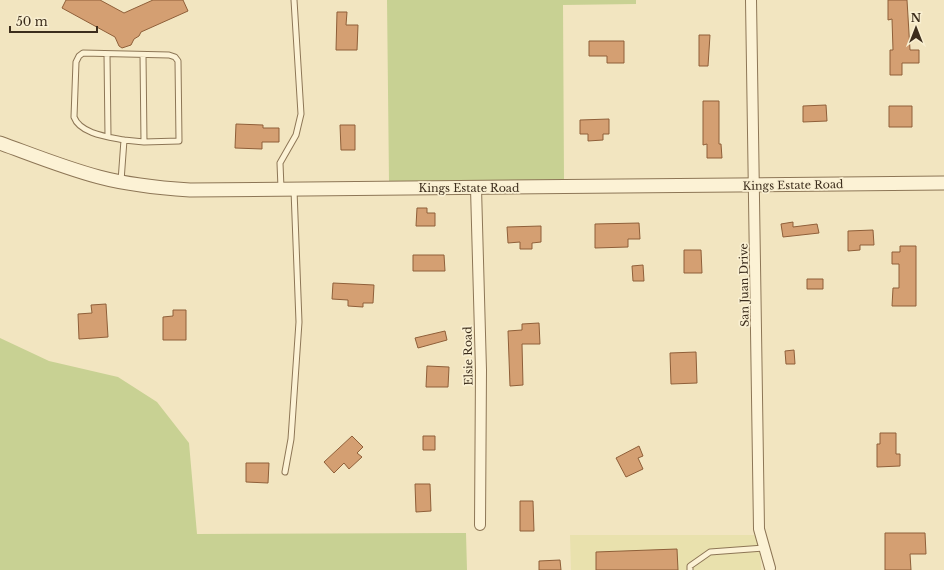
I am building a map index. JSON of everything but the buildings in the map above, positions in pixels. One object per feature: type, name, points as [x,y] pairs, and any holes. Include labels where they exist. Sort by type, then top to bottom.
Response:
[{"type":"street","name":"San Juan Drive","points":[[752,0],[760,529],[770,568]]},
{"type":"street","name":"Kings Estate Road","points":[[0,143],[70,169],[121,182],[190,190],[944,183]]},
{"type":"street","name":"Elsie Road","points":[[476,188],[481,370],[480,525]]},
{"type":"lane","points":[[285,472],[291,439],[299,322],[287,189],[280,163],[296,135],[301,114],[294,0]]},
{"type":"lane","points":[[83,53],[143,55],[168,55],[175,57],[178,61],[179,141],[144,142],[124,140],[80,126],[74,117],[76,62],[79,56],[83,53]]},
{"type":"lane","points":[[107,54],[108,136]]},
{"type":"lane","points":[[143,55],[144,142]]},
{"type":"lane","points":[[121,182],[124,140]]},
{"type":"lane","points":[[690,570],[690,566],[710,552],[764,548]]},
{"type":"shaded area","points":[[570,535],[760,535],[761,570],[571,570]]},
{"type":"green space","points":[[387,0],[636,0],[636,4],[563,5],[564,180],[389,182]]},
{"type":"green space","points":[[0,338],[49,361],[118,377],[157,402],[189,443],[197,534],[466,533],[467,570],[0,570]]}]
